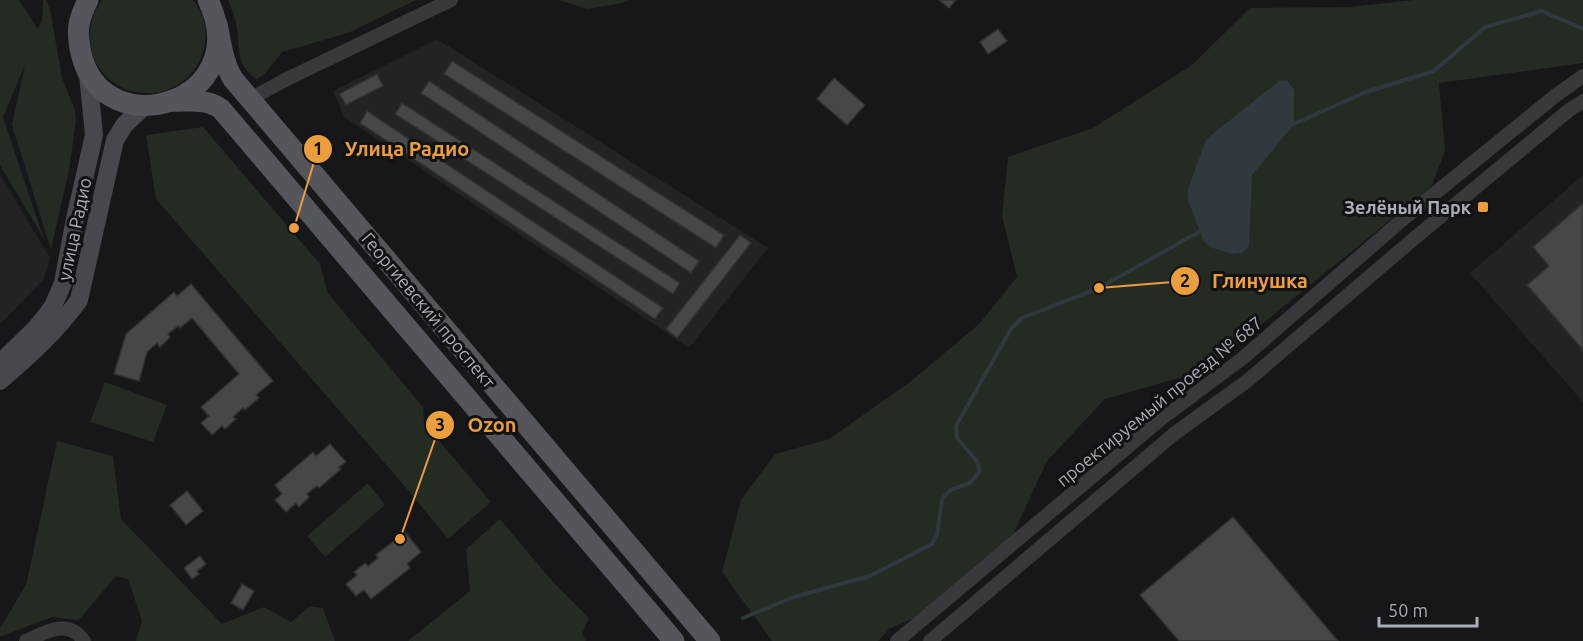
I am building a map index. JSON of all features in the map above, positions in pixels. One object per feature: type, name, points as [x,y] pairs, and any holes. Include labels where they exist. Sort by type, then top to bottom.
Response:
[{"type":"main road","points":[[88,0],[78,10],[80,48],[88,74]]},
{"type":"main road","points":[[171,102],[197,86],[212,64],[218,38],[217,24],[208,0]]},
{"type":"main road","name":"Георгиевский проспект","points":[[217,24],[229,73],[710,641]]},
{"type":"main road","name":"Георгиевский проспект","points":[[88,74],[101,88],[119,100],[133,104],[204,101],[211,102],[221,109],[674,641]]},
{"type":"main road","name":"улица Радио","points":[[0,363],[45,317],[53,306],[63,283],[94,135],[88,74]]},
{"type":"main road","points":[[0,381],[23,362],[66,318],[79,300],[115,140],[125,124],[146,105]]},
{"type":"street","points":[[250,99],[451,0]]},
{"type":"street","name":"проектируемый проезд № 687","points":[[897,641],[1161,419],[1243,358],[1402,220],[1583,76]]},
{"type":"street","name":"проектируемый проезд № 687","points":[[930,641],[1174,434],[1247,381],[1416,237],[1583,101]]},
{"type":"street","points":[[26,641],[43,633],[64,628],[76,632],[84,641]]},
{"type":"shaded area","points":[[0,0],[19,0],[38,29],[42,20],[43,0],[46,0],[50,9],[62,78],[75,110],[76,121],[69,170],[51,250],[12,125],[25,65],[3,117],[44,239],[0,165]]},
{"type":"shaded area","points":[[102,0],[193,0],[203,18],[206,39],[203,52],[193,72],[177,85],[160,92],[140,93],[122,88],[107,77],[95,60],[90,39],[93,18]]},
{"type":"shaded area","points":[[228,0],[416,0],[348,33],[282,52],[265,74],[256,79],[242,62],[236,24]]},
{"type":"shaded area","points":[[559,0],[630,0],[587,9]]},
{"type":"shaded area","points":[[1414,0],[1583,0],[1583,63],[1439,83],[1445,151],[1431,187],[1204,371],[1105,399],[1047,461],[1011,539],[921,615],[889,629],[878,641],[772,641],[722,572],[741,500],[775,454],[829,439],[910,382],[979,324],[1017,277],[1002,216],[1008,157],[1093,128],[1192,65],[1250,8],[1349,7]]},
{"type":"shaded area","points":[[437,39],[768,248],[689,348],[344,117],[333,91]]},
{"type":"shaded area","points":[[1287,80],[1294,90],[1294,124],[1252,175],[1249,246],[1242,253],[1232,254],[1213,248],[1204,242],[1188,200],[1188,189],[1205,142],[1279,81]]},
{"type":"shaded area","points":[[203,127],[320,264],[328,293],[423,407],[424,423],[491,502],[448,539],[156,199],[146,135]]},
{"type":"shaded area","points":[[0,175],[50,258],[44,279],[0,324]]},
{"type":"shaded area","points":[[1583,175],[1583,402],[1470,273]]},
{"type":"shaded area","points":[[105,382],[167,405],[153,442],[90,422]]},
{"type":"shaded area","points":[[57,441],[113,456],[121,519],[222,624],[264,607],[291,622],[310,606],[323,608],[335,641],[136,641],[142,621],[128,579],[116,576],[79,620],[52,617],[0,637],[0,628],[26,585]]},
{"type":"shaded area","points":[[368,483],[385,505],[325,557],[307,536]]},
{"type":"shaded area","points":[[500,519],[553,582],[589,618],[582,634],[586,641],[408,641],[470,591],[466,549]]},
{"type":"building","points":[[939,0],[956,0],[949,8]]},
{"type":"building","points":[[998,29],[1007,41],[988,54],[980,42]]},
{"type":"building","points":[[452,61],[724,235],[716,248],[444,74]]},
{"type":"building","points":[[377,74],[383,86],[346,105],[339,94]]},
{"type":"building","points":[[834,78],[865,105],[847,125],[817,99]]},
{"type":"building","points":[[429,81],[699,261],[691,273],[421,93]]},
{"type":"building","points":[[402,103],[680,283],[673,294],[395,114]]},
{"type":"building","points":[[367,111],[663,308],[655,319],[360,123]]},
{"type":"building","points":[[1583,203],[1583,350],[1527,285],[1549,266],[1533,247]]},
{"type":"building","points":[[740,235],[751,243],[677,338],[666,329]]},
{"type":"building","points":[[191,284],[273,381],[256,395],[259,398],[233,417],[236,419],[225,429],[222,426],[212,435],[201,423],[209,416],[201,407],[239,374],[192,318],[168,334],[170,337],[160,347],[157,343],[147,352],[139,381],[114,374],[126,334],[174,292],[177,296]]},
{"type":"building","points":[[330,444],[346,462],[319,488],[317,486],[307,494],[309,497],[299,507],[296,503],[286,512],[275,500],[282,494],[275,485],[313,452],[316,456]]},
{"type":"building","points":[[187,491],[203,511],[186,525],[170,505]]},
{"type":"building","points":[[1233,517],[1338,641],[1179,641],[1140,595]]},
{"type":"building","points":[[406,533],[421,552],[407,564],[410,568],[371,599],[364,590],[356,596],[346,584],[357,575],[354,572],[365,563],[368,566],[378,558],[376,555]]},
{"type":"building","points":[[200,556],[206,564],[197,571],[199,574],[192,579],[184,568]]},
{"type":"building","points":[[242,584],[254,591],[243,610],[231,603]]},
{"type":"waterway","points":[[1289,126],[1366,92],[1434,71],[1485,27],[1542,11],[1583,29]]},
{"type":"waterway","points":[[743,618],[794,597],[870,576],[932,544],[937,535],[942,499],[950,490],[970,483],[980,471],[976,460],[957,438],[956,426],[1011,329],[1022,318],[1099,288],[1201,229]]},
{"type":"place","name":"Зелёный Парк","points":[[1483,207]]},
{"type":"place","name":"Улица Радио","points":[[294,228]]},
{"type":"place","name":"Глинушка","points":[[1099,288]]},
{"type":"place","name":"Ozon","points":[[400,539]]}]
